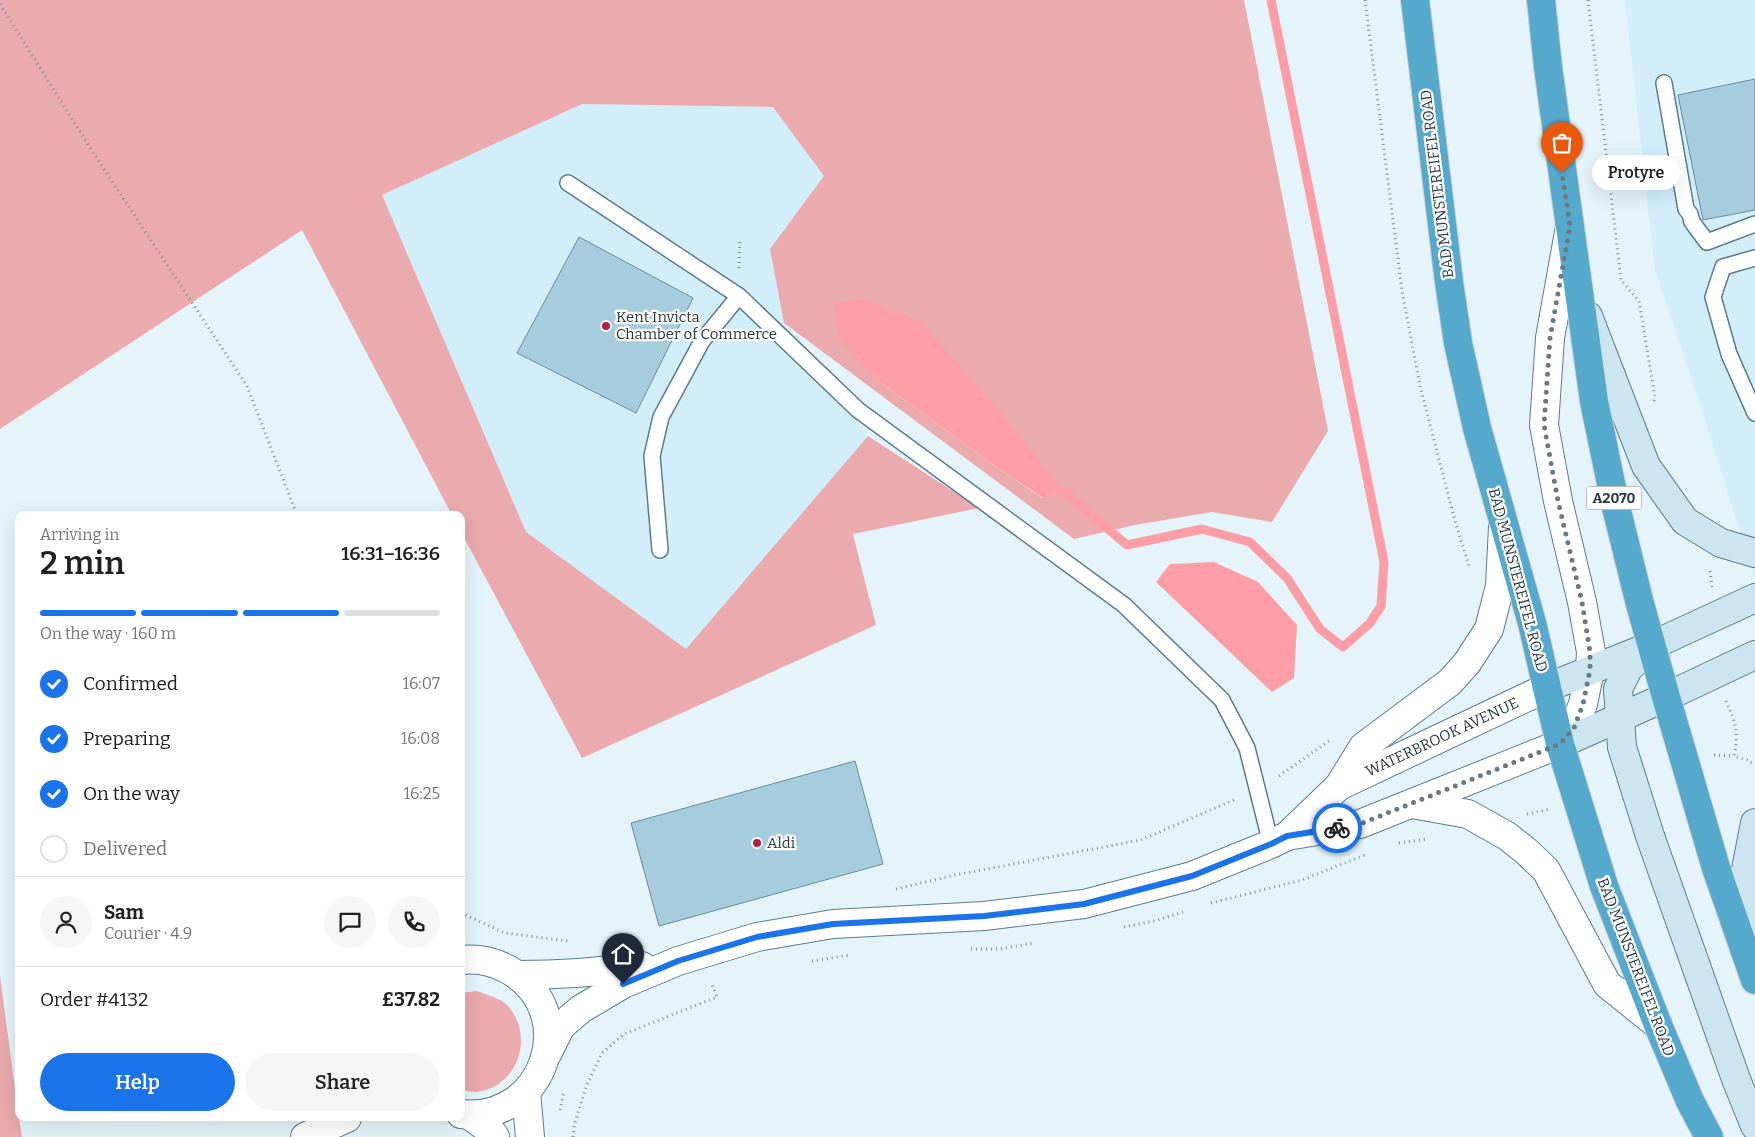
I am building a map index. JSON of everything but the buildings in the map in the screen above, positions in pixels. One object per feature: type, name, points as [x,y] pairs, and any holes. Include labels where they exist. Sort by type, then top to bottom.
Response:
[{"type":"highway","name":"BAD MUNSTEREIFEL ROAD","points":[[1415,0],[1449,282],[1458,343],[1477,428],[1532,623],[1560,744],[1604,886],[1658,1025],[1690,1101],[1709,1137]]},
{"type":"highway","name":"A2070","points":[[1541,0],[1548,67],[1594,402],[1624,544],[1716,868],[1755,980]]},
{"type":"street","points":[[1560,744],[1574,728],[1583,704],[1590,670],[1590,652],[1582,602],[1558,501],[1544,425],[1550,338],[1570,226]]},
{"type":"street","points":[[1578,291],[1646,466],[1685,521],[1720,543],[1755,553]]},
{"type":"street","name":"WATERBROOK AVENUE","points":[[1279,840],[1339,786],[1363,747],[1450,682],[1467,663],[1488,629],[1500,586],[1504,520]]},
{"type":"street","points":[[1546,688],[1652,646],[1755,598]]},
{"type":"street","points":[[1652,646],[1628,668],[1618,689],[1622,747],[1650,836],[1736,1079],[1755,1126]]},
{"type":"street","points":[[1560,744],[1755,655]]},
{"type":"street","name":"WATERBROOK AVENUE","points":[[1339,786],[1546,688]]},
{"type":"street","name":"WATERBROOK AVENUE","points":[[465,1115],[485,1114],[500,1110],[514,1102],[536,1081],[561,1026],[581,1009],[623,984],[678,961],[757,937],[833,924],[984,916],[1084,904],[1192,876],[1279,840],[1360,824],[1560,744]]},
{"type":"street","points":[[1412,804],[1468,814],[1507,836],[1526,851],[1546,870],[1607,984],[1658,1025]]},
{"type":"street","points":[[1746,954],[1742,890],[1755,823]]},
{"type":"street","points":[[465,959],[482,960],[501,966],[517,975],[530,987],[540,1002],[546,1018],[547,1054]]},
{"type":"street","name":"WATERBROOK AVENUE","points":[[517,975],[608,971],[678,961]]},
{"type":"street","points":[[526,1092],[530,1137]]},
{"type":"street","points":[[465,1115],[490,1130],[495,1137]]},
{"type":"street","points":[[303,1137],[319,1121]]},
{"type":"street","points":[[303,1137],[340,1121]]},
{"type":"lane","points":[[1664,83],[1682,191],[1686,209],[1690,214],[1692,222],[1707,242],[1755,224]]},
{"type":"lane","points":[[568,183],[739,296],[858,410],[1124,604],[1222,700],[1247,748],[1258,790],[1279,840]]},
{"type":"lane","points":[[1755,258],[1723,267],[1713,297],[1729,354],[1755,413]]},
{"type":"lane","points":[[660,550],[652,456],[661,417],[702,341],[739,296]]},
{"type":"path","points":[[1365,0],[1407,320],[1420,386],[1455,521],[1471,574]]},
{"type":"path","points":[[1588,0],[1621,280],[1639,301],[1655,398],[1652,407]]},
{"type":"path","points":[[0,4],[92,152],[247,386],[295,511]]},
{"type":"path","points":[[894,889],[955,875],[1141,840],[1258,790],[1337,736]]},
{"type":"path","points":[[465,916],[506,933],[570,942]]},
{"type":"path","points":[[573,1137],[574,1126],[587,1084],[602,1052],[624,1034],[717,997],[711,982],[702,986]]},
{"type":"path","points":[[559,1118],[561,1101],[566,1086]]},
{"type":"shaded area","points":[[0,0],[1244,0],[1328,431],[1272,522],[1212,512],[1135,525],[1074,539],[784,323],[770,249],[824,176],[773,107],[582,104],[382,195],[526,532],[686,649],[868,436],[979,508],[853,534],[876,625],[582,758],[465,539],[465,511],[450,511],[302,230],[0,429]],"holes":[[[872,376],[1063,491],[1042,498],[996,467]]]},
{"type":"shaded area","points":[[1625,0],[1755,0],[1755,578],[1684,355],[1655,271]]},
{"type":"shaded area","points":[[582,104],[773,107],[824,176],[770,249],[784,323],[868,436],[686,650],[526,532],[382,195]]},
{"type":"shaded area","points":[[865,300],[918,320],[995,405],[1063,491],[1043,498],[996,467],[872,376],[838,336],[834,302]]},
{"type":"shaded area","points":[[1214,562],[1258,582],[1297,625],[1294,678],[1272,692],[1156,582],[1170,564]]},
{"type":"shaded area","points":[[0,976],[15,1088],[15,1121],[19,1121],[22,1137],[0,1137]]},
{"type":"shaded area","points":[[477,991],[505,1003],[516,1018],[520,1032],[521,1045],[518,1058],[512,1070],[503,1080],[491,1088],[477,1092],[465,1090],[465,992]]},
{"type":"waterway","points":[[1063,491],[1127,545],[1202,529],[1250,542],[1287,578],[1320,629],[1343,647],[1370,623],[1381,606],[1384,562],[1271,0]]},
{"type":"way so far","points":[[1337,828],[1360,824],[1560,744],[1574,728],[1583,704],[1590,670],[1590,652],[1582,602],[1558,501],[1544,425],[1550,338],[1570,226],[1562,173]]},
{"type":"place","name":"Protyre","points":[[1562,173]]},
{"type":"place","name":"Kent Invicta Chamber of Commerce","points":[[606,326]]},
{"type":"place","name":"Aldi","points":[[757,843]]},
{"type":"route","points":[[623,984],[697,954],[757,937],[833,924],[984,916],[1084,904],[1192,876],[1287,836],[1337,828]]}]
